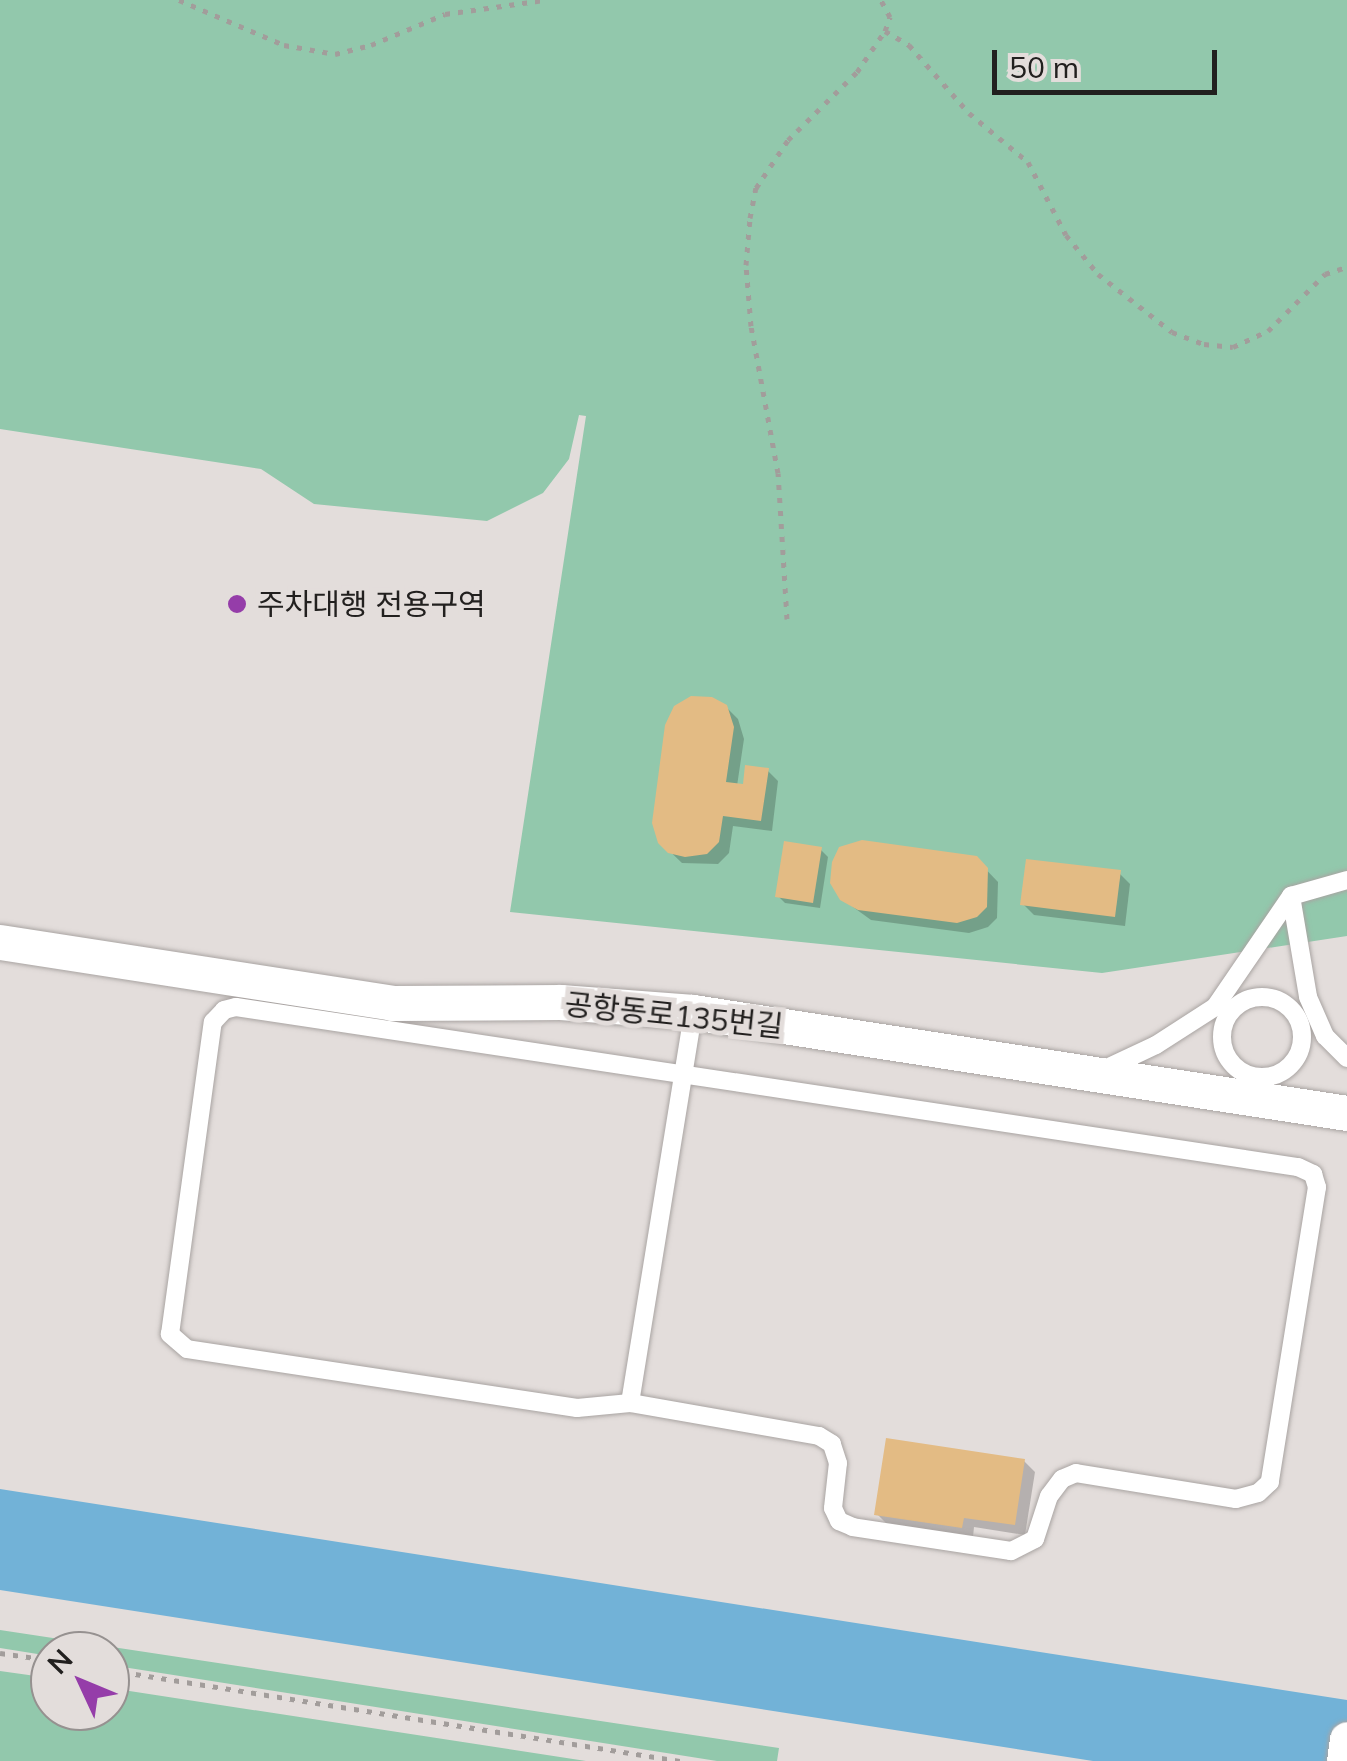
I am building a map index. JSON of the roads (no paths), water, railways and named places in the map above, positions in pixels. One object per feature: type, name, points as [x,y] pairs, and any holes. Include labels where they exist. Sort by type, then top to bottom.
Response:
[{"type":"street","name":"공항동로135번길","points":[[0,942],[392,1003],[562,1002],[693,1012],[1096,1074],[1256,1088],[1347,1113]]},
{"type":"street","points":[[1344,1761],[1347,1739]]},
{"type":"lane","points":[[1290,896],[1308,998],[1308,1021],[1293,1062],[1256,1088],[1226,1056],[1221,1013],[1290,896],[1347,880]]},
{"type":"lane","points":[[1096,1074],[1246,1000],[1272,998],[1308,1021],[1347,1058]]},
{"type":"lane","points":[[236,1007],[683,1074],[1298,1167],[1313,1174],[1317,1187],[1270,1482],[1258,1494],[1236,1499],[1076,1473],[1062,1480],[1049,1496],[1035,1539],[1011,1551],[853,1527],[840,1520],[833,1508],[838,1462],[832,1444],[819,1436],[630,1403],[577,1408],[187,1349],[176,1344],[170,1334],[213,1022],[224,1010],[236,1007]]},
{"type":"lane","points":[[630,1403],[693,1012]]},
{"type":"water","points":[[0,1489],[1347,1700],[1347,1761],[1093,1761],[0,1590]]},
{"type":"place","name":"주차대행 전용구역","points":[[237,604]]}]
